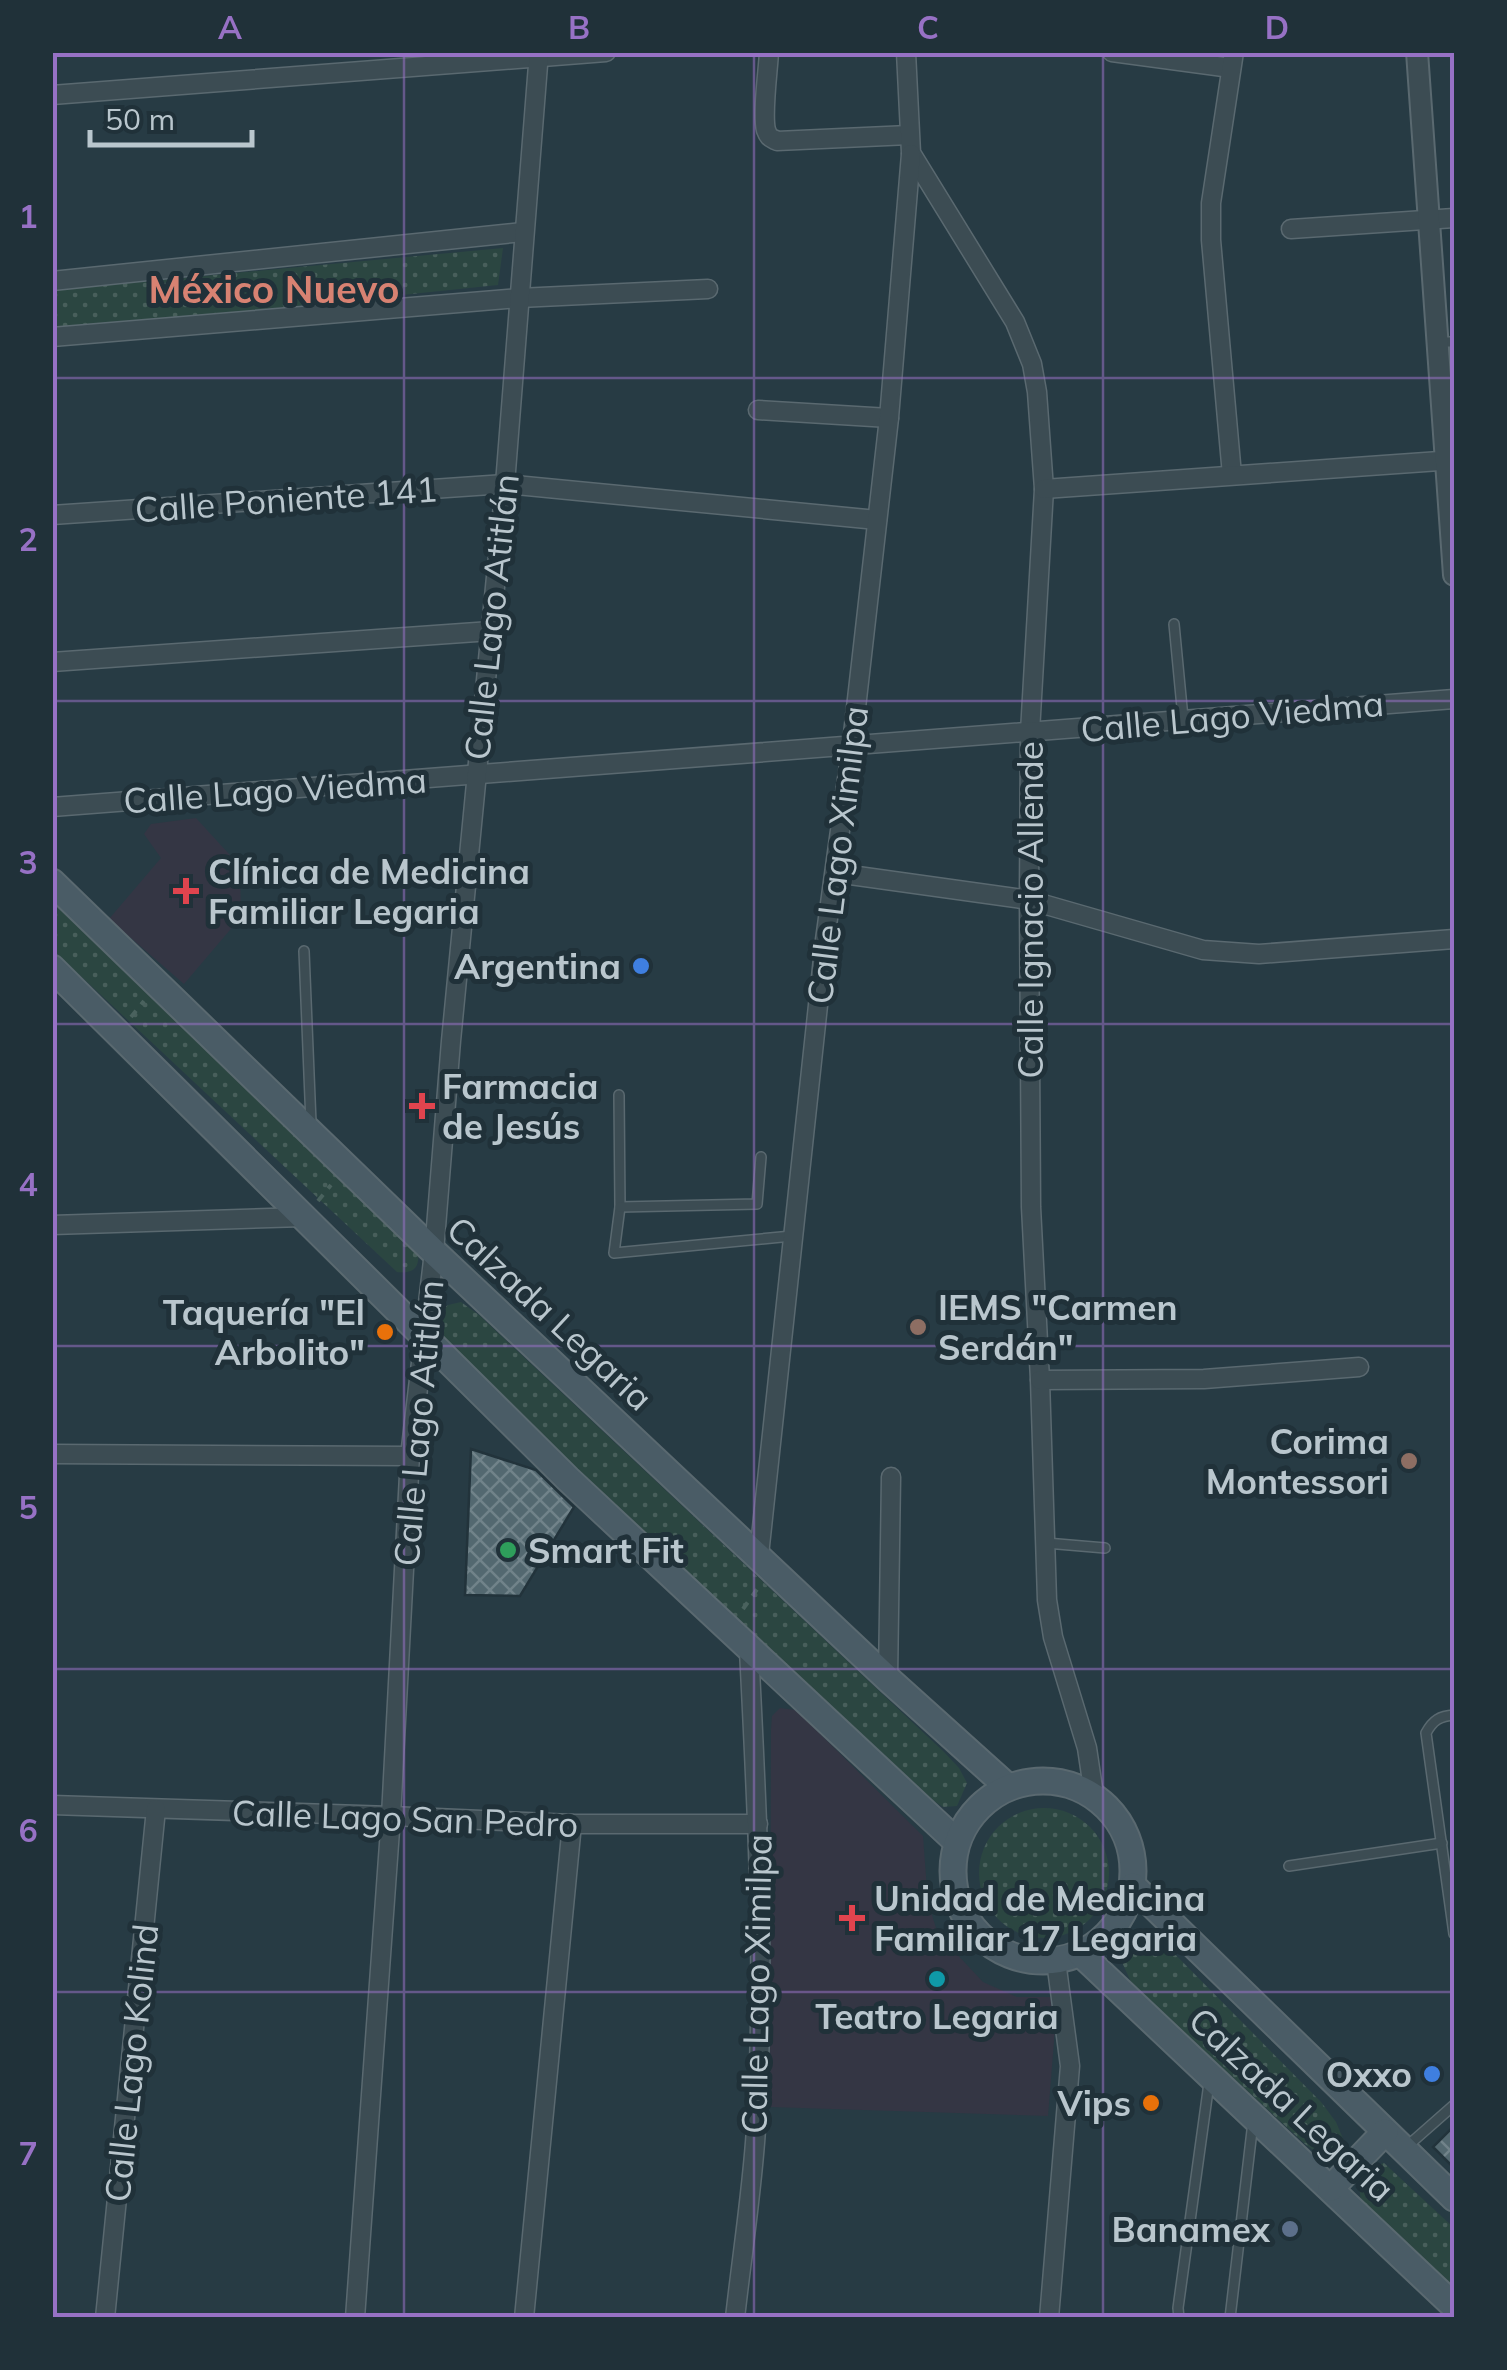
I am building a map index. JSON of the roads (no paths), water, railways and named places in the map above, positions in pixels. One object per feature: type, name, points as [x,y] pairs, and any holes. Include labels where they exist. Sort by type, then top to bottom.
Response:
[{"type":"main road","name":"Calzada Legaria","points":[[52,882],[434,1252],[1008,1787]]},
{"type":"main road","points":[[52,968],[568,1479],[957,1842]]},
{"type":"main road","points":[[1037,1780],[1067,1783],[1094,1796],[1113,1813],[1126,1835],[1133,1860],[1132,1886],[1120,1919],[1096,1945],[1069,1958],[1030,1961],[1004,1953],[983,1938],[966,1918],[956,1894],[952,1868],[965,1824],[991,1796],[1037,1780]]},
{"type":"main road","name":"Calzada Legaria","points":[[1132,1886],[1454,2198]]},
{"type":"main road","name":"Calzada Legaria","points":[[1069,1958],[1210,2075],[1454,2306]]},
{"type":"main road","points":[[1331,2188],[1394,2141]]},
{"type":"street","points":[[52,95],[606,52]]},
{"type":"street","points":[[769,52],[765,122],[772,140],[910,144]]},
{"type":"street","name":"Calle Ignacio Allende","points":[[906,52],[910,144],[1014,322],[1032,364],[1037,392],[1044,489],[1030,732],[1028,900],[1032,1207],[1047,1600],[1053,1637],[1087,1748],[1094,1796]]},
{"type":"street","points":[[1112,52],[1232,60],[1211,204],[1232,475]]},
{"type":"street","points":[[1417,52],[1430,220],[1446,342],[1454,574]]},
{"type":"street","name":"Calle Lago Atitlán","points":[[354,2318],[391,1816],[410,1456],[434,1252],[506,484],[539,55]]},
{"type":"street","name":"Calle Lago Ximilpa","points":[[766,1562],[792,1236],[889,418],[910,144]]},
{"type":"street","points":[[1290,229],[1454,218]]},
{"type":"street","points":[[52,280],[524,232]]},
{"type":"street","points":[[52,337],[519,298],[708,288]]},
{"type":"street","points":[[758,410],[889,418]]},
{"type":"street","points":[[1044,489],[1450,460]]},
{"type":"street","name":"Calle Poniente 141","points":[[52,515],[506,484],[877,520]]},
{"type":"street","points":[[52,662],[491,631]]},
{"type":"street","name":"Calle Lago Viedma","points":[[52,807],[1454,698]]},
{"type":"street","points":[[836,873],[1028,900],[1203,950],[1259,954],[1454,939]]},
{"type":"street","points":[[52,1225],[303,1217]]},
{"type":"street","points":[[1040,1380],[1204,1379],[1359,1367]]},
{"type":"street","points":[[52,1454],[410,1456]]},
{"type":"street","points":[[888,1679],[891,1477]]},
{"type":"street","name":"Calle Lago Ximilpa","points":[[735,2318],[756,2131],[762,1974],[749,1650]]},
{"type":"street","name":"Calle Lago San Pedro","points":[[52,1805],[572,1824],[758,1824]]},
{"type":"street","name":"Calle Lago Kolind","points":[[105,2318],[156,1809]]},
{"type":"street","points":[[524,2318],[572,1824]]},
{"type":"street","points":[[1050,2318],[1070,2066],[1069,1958]]},
{"type":"lane","points":[[1174,624],[1183,718]]},
{"type":"lane","points":[[304,952],[310,1130]]},
{"type":"lane","points":[[619,1095],[620,1207],[614,1252],[792,1236]]},
{"type":"lane","points":[[620,1207],[757,1204],[761,1157]]},
{"type":"lane","points":[[1046,1544],[1106,1548]]},
{"type":"lane","points":[[1454,1715],[1431,1723],[1426,1733],[1454,1934]]},
{"type":"lane","points":[[1290,1866],[1442,1843]]},
{"type":"lane","points":[[1179,2318],[1210,2075]]},
{"type":"lane","points":[[1394,2141],[1454,2104]]},
{"type":"lane","points":[[1230,2318],[1254,2116]]},
{"type":"place","name":"Clínica de Medicina Familiar Legaria","points":[[186,891]]},
{"type":"place","name":"Argentina","points":[[641,966]]},
{"type":"place","name":"Farmacia de Jesús","points":[[422,1106]]},
{"type":"place","name":"IEMS \"Carmen Serdán\"","points":[[918,1327]]},
{"type":"place","name":"Taquería \"El Arbolito\"","points":[[385,1332]]},
{"type":"place","name":"Corima Montessori","points":[[1409,1461]]},
{"type":"place","name":"Smart Fit","points":[[508,1550]]},
{"type":"place","name":"Unidad de Medicina Familiar 17 Legaria","points":[[852,1918]]},
{"type":"place","name":"Teatro Legaria","points":[[937,1979]]},
{"type":"place","name":"Oxxo","points":[[1432,2074]]},
{"type":"place","name":"Vips","points":[[1151,2103]]},
{"type":"place","name":"Banamex","points":[[1290,2229]]},
{"type":"district","name":"México Nuevo","points":[[274,289]]}]
